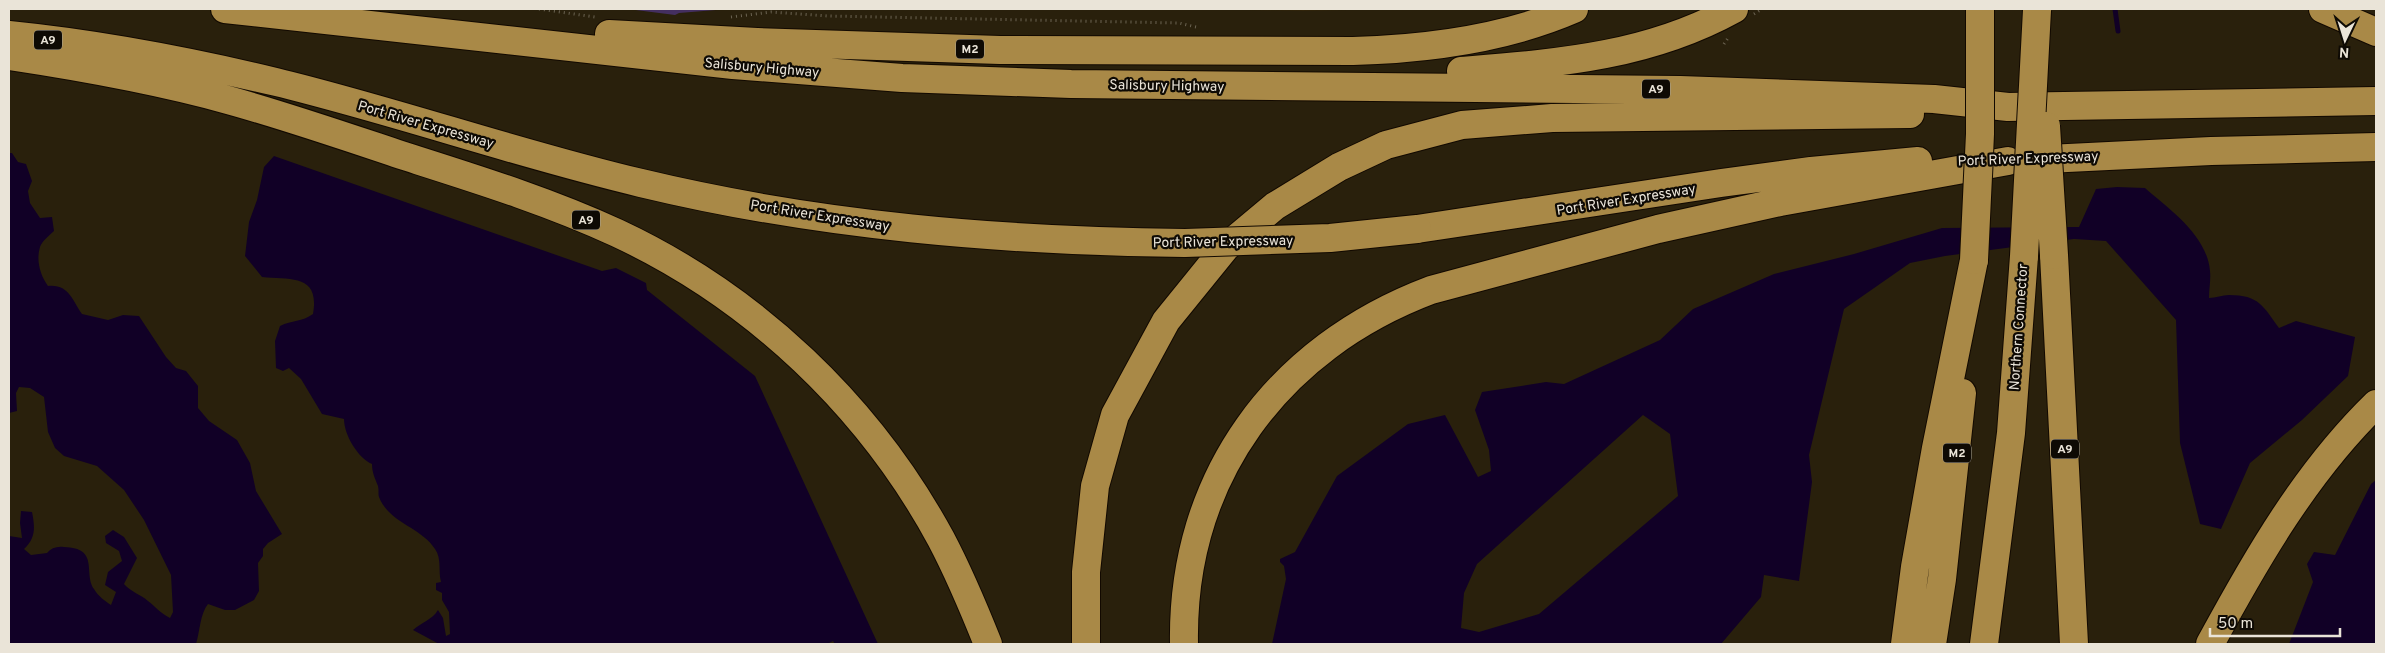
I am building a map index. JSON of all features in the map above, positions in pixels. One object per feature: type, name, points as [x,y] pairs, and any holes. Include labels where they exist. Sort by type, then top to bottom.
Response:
[{"type":"highway","name":"Salisbury Highway","points":[[225,9],[626,54],[853,75],[1071,84],[1302,85]]},
{"type":"highway","name":"M2","points":[[362,9],[626,36],[757,42],[1000,50],[1333,51],[1395,50],[1464,41],[1518,28],[1574,9]]},
{"type":"highway","points":[[1302,85],[1565,62],[1659,42],[1712,21],[1734,9]]},
{"type":"highway","name":"M2","points":[[1932,644],[1957,453],[1974,260],[1980,134],[1980,9]]},
{"type":"highway","name":"A9","points":[[2038,9],[2054,255],[2074,644]]},
{"type":"highway","name":"Northern Connector","points":[[1984,644],[2011,433],[2024,256],[2038,9]]},
{"type":"highway","points":[[2323,9],[2376,32]]},
{"type":"highway","name":"Port River Expressway","points":[[9,35],[150,55],[277,83],[653,186],[854,222],[973,235],[1082,241],[1185,242],[1330,238],[1417,229],[1811,171],[1932,160],[2008,161],[2211,151],[2376,147]]},
{"type":"highway","name":"A9","points":[[9,56],[76,66],[167,85],[296,120],[561,210],[616,232],[678,265],[734,303],[793,349],[862,423],[898,471],[941,539],[988,644]]},
{"type":"highway","name":"A9","points":[[1302,85],[1680,90],[1934,99],[2008,107],[2376,101]]},
{"type":"highway","points":[[1086,644],[1086,572],[1095,486],[1116,415],[1166,321],[1226,247],[1274,206],[1339,167],[1386,146],[1462,125],[1552,118],[1886,116],[2008,107]]},
{"type":"highway","points":[[1184,644],[1184,610],[1191,557],[1205,508],[1228,459],[1255,416],[1285,382],[1322,349],[1362,322],[1398,303],[1431,290],[1658,230],[1780,202],[2008,161]]},
{"type":"highway","points":[[1905,644],[1915,567],[1936,448],[1974,260]]},
{"type":"highway","points":[[2210,644],[2251,570],[2288,511],[2324,463],[2376,404]]},
{"type":"path","points":[[539,9],[597,18]]},
{"type":"path","points":[[1848,9],[1848,14]]},
{"type":"path","points":[[730,17],[771,12],[828,16],[1170,23],[1197,27]]},
{"type":"shaded area","points":[[628,9],[728,9],[679,13],[675,15]]},
{"type":"shaded area","points":[[1202,9],[1391,9],[1303,11]]},
{"type":"shaded area","points":[[9,153],[12,153],[18,162],[26,164],[32,181],[28,191],[30,203],[40,218],[52,217],[54,231],[44,240],[38,257],[41,272],[48,286],[55,286],[65,290],[82,314],[108,320],[123,315],[139,316],[166,357],[176,368],[186,371],[198,386],[198,408],[209,421],[237,440],[250,463],[256,491],[282,534],[268,543],[263,549],[263,556],[258,563],[259,591],[254,600],[235,610],[225,610],[208,604],[202,618],[196,644],[9,644],[9,536],[22,538],[21,511],[32,512],[34,523],[33,536],[24,549],[31,555],[47,553],[59,547],[75,548],[82,552],[88,562],[91,583],[94,589],[111,605],[116,592],[105,585],[108,572],[122,561],[119,551],[106,543],[105,536],[113,530],[124,537],[137,558],[124,584],[170,618],[173,612],[171,575],[144,520],[124,490],[97,466],[64,456],[55,448],[48,432],[44,397],[30,388],[19,387],[16,393],[17,411],[9,413]]},
{"type":"shaded area","points":[[274,156],[602,271],[616,268],[646,283],[647,290],[755,376],[878,644],[835,644],[833,641],[827,644],[439,644],[413,630],[433,616],[438,610],[443,618],[446,636],[450,634],[449,612],[442,600],[442,593],[436,590],[436,583],[441,582],[439,561],[435,549],[422,535],[397,519],[384,506],[379,497],[372,464],[362,457],[349,439],[344,419],[322,414],[301,379],[289,368],[283,371],[276,368],[275,341],[280,326],[313,314],[314,301],[308,286],[293,279],[262,277],[245,256],[249,222],[257,200],[264,167]]},
{"type":"shaded area","points":[[2117,187],[2145,188],[2175,214],[2194,234],[2207,258],[2210,274],[2209,298],[2229,295],[2247,297],[2254,300],[2264,308],[2279,328],[2296,321],[2355,337],[2348,376],[2302,420],[2250,463],[2221,529],[2200,524],[2180,443],[2176,320],[2106,241],[2074,239],[1945,256],[1910,263],[1844,309],[1809,455],[1812,482],[1799,581],[1764,575],[1761,597],[1721,644],[1272,644],[1286,579],[1284,566],[1280,559],[1295,552],[1337,476],[1408,424],[1445,415],[1478,477],[1491,471],[1489,450],[1475,410],[1482,392],[1546,382],[1564,384],[1660,340],[1693,309],[1774,274],[1854,254],[1942,228],[2079,227],[2096,189]],"holes":[[[1643,415],[1670,434],[1678,496],[1539,614],[1479,632],[1461,628],[1464,593],[1477,564]]]},
{"type":"shaded area","points":[[2376,480],[2376,644],[2289,644],[2313,582],[2307,564],[2314,552],[2335,555],[2371,484]]},
{"type":"waterway","points":[[2115,9],[2118,31]]}]
